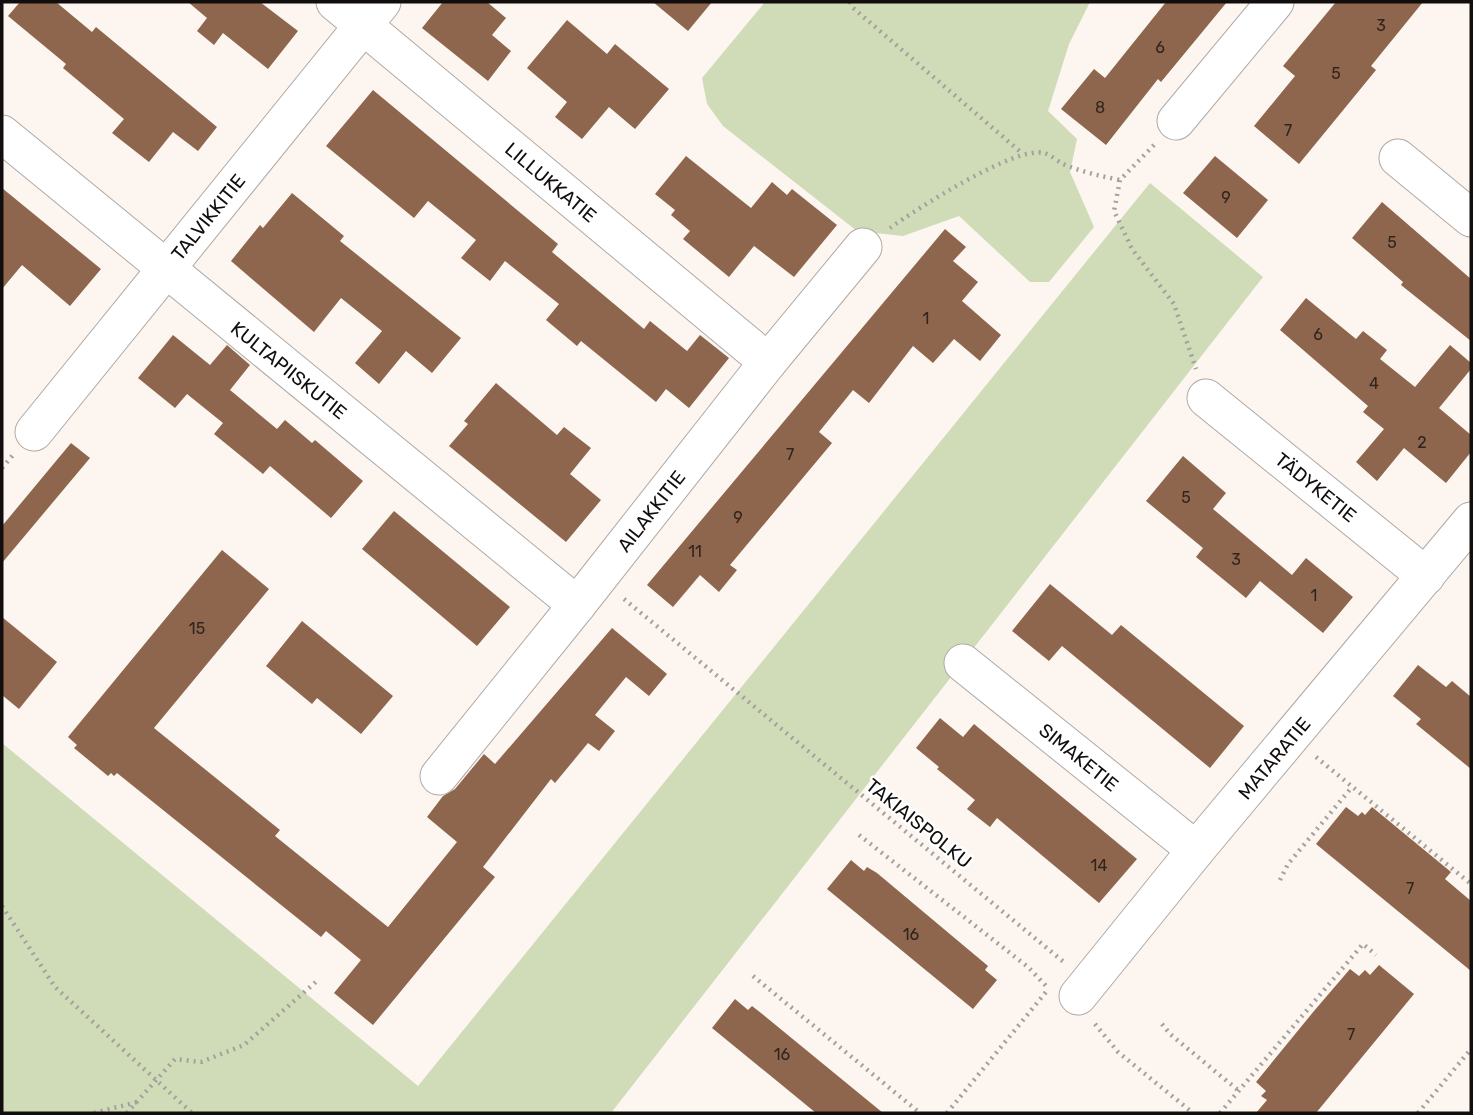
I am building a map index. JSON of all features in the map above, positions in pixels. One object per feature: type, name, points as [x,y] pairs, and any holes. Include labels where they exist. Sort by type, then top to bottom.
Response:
[{"type":"street","name":"LILLUKKATIE","points":[[335,2],[372,13],[768,362]]},
{"type":"street","points":[[1176,121],[1275,2]]},
{"type":"street","name":"TALVIKKITIE","points":[[34,432],[372,13]]},
{"type":"street","name":"KULTAPIISKUTIE","points":[[2,134],[167,270],[588,592]]},
{"type":"street","points":[[1398,158],[1471,218]]},
{"type":"street","name":"AILAKKITIE","points":[[439,776],[588,592],[768,362],[863,247]]},
{"type":"street","name":"TÄDYKETIE","points":[[1206,398],[1426,576]]},
{"type":"street","name":"MATARATIE","points":[[1060,984],[1196,850],[1471,521]]},
{"type":"street","name":"SIMAKETIE","points":[[963,663],[1196,850]]},
{"type":"path","points":[[850,2],[852,8],[1023,154]]},
{"type":"path","points":[[1176,121],[1120,180],[1114,211],[1132,249],[1174,304],[1206,398]]},
{"type":"path","points":[[863,247],[907,215],[978,174],[1023,154],[1043,153],[1091,175],[1120,180]]},
{"type":"path","name":"TAKIAISPOLKU","points":[[588,592],[1064,961],[1060,984],[1118,1052],[1193,1113]]},
{"type":"path","points":[[1291,737],[1471,884]]},
{"type":"path","points":[[1280,880],[1288,864],[1352,787]]},
{"type":"path","points":[[859,835],[1028,967],[1060,984]]},
{"type":"path","points":[[2,906],[55,987],[192,1113]]},
{"type":"path","points":[[1220,1113],[1363,944],[1376,955]]},
{"type":"path","points":[[947,1113],[1060,984],[1064,961]]},
{"type":"path","points":[[753,976],[919,1113]]},
{"type":"path","points":[[127,1113],[175,1059],[201,1062],[244,1045],[318,980]]},
{"type":"path","points":[[1162,1024],[1170,1034],[1239,1091]]},
{"type":"path","points":[[1418,1113],[1471,1049]]},
{"type":"path","points":[[94,1113],[138,1101]]},
{"type":"green space","points":[[765,2],[1090,2],[1069,44],[1048,111],[1077,139],[1070,172],[1094,227],[1049,282],[1030,282],[959,216],[903,236],[857,231],[723,126],[707,104],[702,78]]},
{"type":"green space","points":[[1150,183],[1263,277],[611,1113],[2,1113],[2,743],[418,1086]]},
{"type":"building","points":[[20,2],[56,2],[92,32],[96,27],[217,127],[198,151],[173,132],[149,162],[112,133],[124,119],[63,68],[66,64],[8,16]]},
{"type":"building","points":[[188,2],[260,2],[298,31],[268,69],[223,33],[214,45],[197,31],[207,18]]},
{"type":"building","points":[[443,2],[487,2],[506,18],[492,35],[511,51],[488,81],[422,28]]},
{"type":"building","points":[[653,2],[712,2],[688,31]]},
{"type":"building","points":[[1166,2],[1227,2],[1161,82],[1158,79],[1106,145],[1061,109],[1094,69],[1105,78]]},
{"type":"building","points":[[1336,2],[1423,2],[1371,66],[1376,70],[1299,164],[1254,126],[1295,76],[1283,66]]},
{"type":"building","points":[[567,20],[607,54],[615,44],[669,89],[635,129],[609,107],[582,139],[555,117],[567,102],[527,68]]},
{"type":"building","points":[[373,90],[558,244],[552,252],[644,329],[650,321],[687,351],[700,335],[729,358],[689,408],[666,389],[656,402],[581,341],[577,346],[546,320],[559,304],[505,261],[490,281],[461,258],[476,240],[428,201],[414,218],[326,146]]},
{"type":"building","points":[[686,156],[751,208],[772,182],[787,195],[792,189],[837,225],[794,277],[754,246],[729,277],[683,239],[690,231],[671,215],[675,210],[655,194]]},
{"type":"building","points":[[1215,156],[1268,200],[1237,238],[1183,193]]},
{"type":"building","points":[[2,188],[101,269],[70,306],[22,265],[2,289]]},
{"type":"building","points":[[292,193],[344,236],[340,241],[461,338],[432,373],[406,351],[379,384],[355,363],[382,331],[341,298],[314,332],[231,261],[260,225],[263,228]]},
{"type":"building","points":[[1382,202],[1471,279],[1471,341],[1401,285],[1403,282],[1352,238]]},
{"type":"building","points":[[945,229],[966,247],[953,261],[978,282],[962,301],[1001,335],[980,361],[954,339],[933,363],[913,346],[869,403],[853,390],[819,432],[832,443],[730,565],[737,570],[719,592],[700,575],[673,607],[647,585]]},
{"type":"building","points":[[1306,298],[1356,339],[1363,331],[1387,350],[1380,359],[1415,387],[1450,345],[1471,363],[1471,369],[1439,408],[1471,435],[1471,452],[1446,483],[1404,448],[1377,481],[1356,462],[1384,429],[1363,412],[1368,406],[1280,330]]},
{"type":"building","points":[[173,335],[210,365],[227,345],[250,365],[230,390],[277,429],[285,420],[312,443],[315,440],[363,481],[331,518],[270,466],[263,474],[214,434],[223,423],[187,394],[175,408],[138,378]]},
{"type":"building","points":[[496,383],[557,435],[564,427],[591,448],[570,474],[601,500],[566,542],[449,446],[468,424],[464,421]]},
{"type":"building","points":[[71,443],[90,458],[2,563],[2,526]]},
{"type":"building","points":[[1183,456],[1226,493],[1213,509],[1292,575],[1306,558],[1353,597],[1323,633],[1260,581],[1246,598],[1196,557],[1203,548],[1146,501]]},
{"type":"building","points":[[394,511],[510,607],[477,646],[362,549]]},
{"type":"building","points":[[222,550],[269,589],[154,728],[280,830],[275,836],[388,927],[457,842],[427,817],[443,796],[455,789],[484,754],[495,764],[612,628],[667,674],[649,696],[626,677],[595,715],[615,731],[599,751],[588,743],[555,783],[551,779],[483,867],[495,877],[373,1025],[334,993],[361,960],[326,931],[321,937],[117,773],[108,776],[74,748],[77,745],[68,737]]},
{"type":"building","points":[[1050,584],[1112,635],[1121,625],[1244,726],[1210,768],[1062,646],[1049,661],[1012,631]]},
{"type":"building","points":[[2,617],[57,662],[19,709],[2,695]]},
{"type":"building","points":[[302,621],[393,696],[361,734],[317,698],[312,704],[266,666]]},
{"type":"building","points":[[1418,665],[1446,687],[1452,681],[1471,697],[1471,769],[1416,724],[1421,719],[1393,696]]},
{"type":"building","points":[[940,718],[963,737],[974,724],[1137,859],[1099,903],[997,818],[990,827],[967,809],[975,800],[916,748]]},
{"type":"building","points":[[1346,807],[1358,816],[1362,812],[1365,815],[1372,807],[1451,872],[1445,879],[1471,901],[1471,971],[1316,844]]},
{"type":"building","points":[[851,860],[864,871],[867,867],[877,873],[988,966],[985,970],[997,980],[973,1009],[827,889]]},
{"type":"building","points":[[1379,965],[1414,994],[1316,1113],[1256,1113],[1267,1100],[1261,1096],[1266,1091],[1256,1082],[1314,1011],[1350,969],[1359,976],[1365,970],[1370,975]]},
{"type":"building","points":[[735,999],[748,1010],[752,1006],[883,1113],[816,1113],[712,1028]]}]
